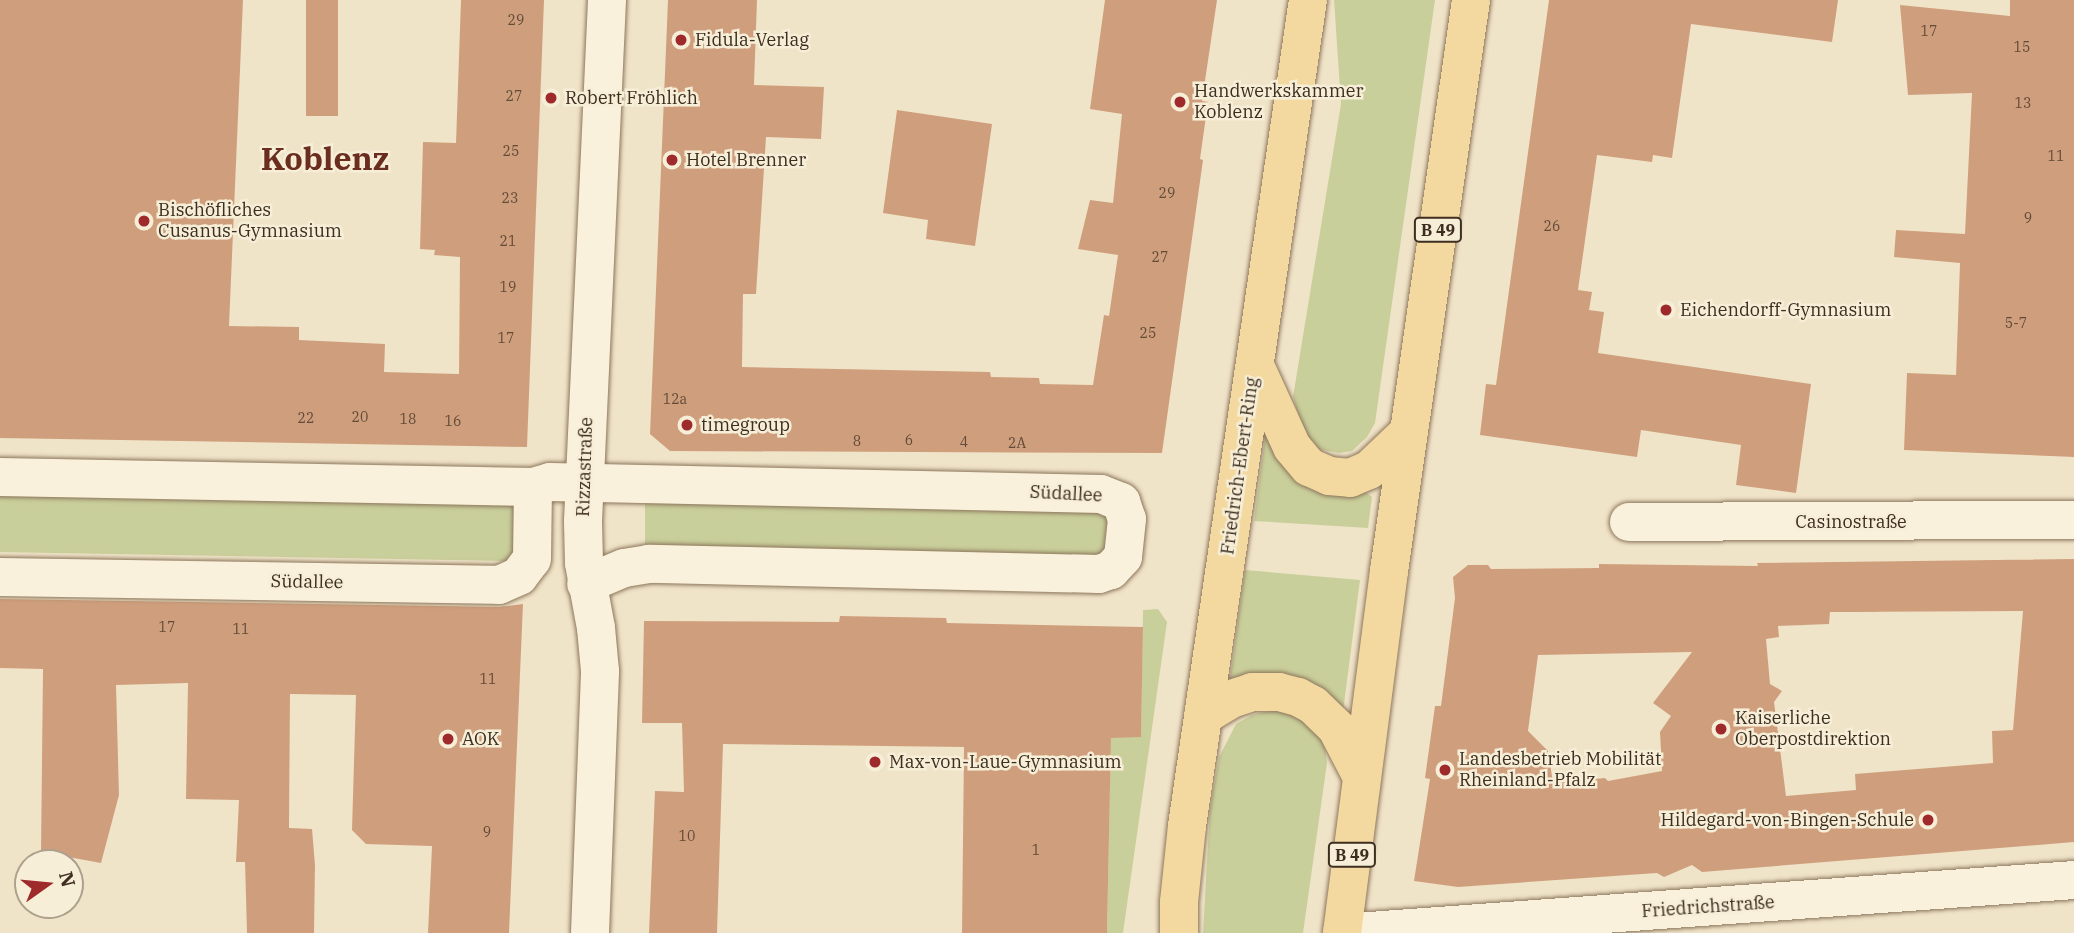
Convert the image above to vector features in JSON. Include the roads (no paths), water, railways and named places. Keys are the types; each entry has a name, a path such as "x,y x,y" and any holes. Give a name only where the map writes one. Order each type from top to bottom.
{"main road":[{"name":"Friedrich-Ebert-Ring","path":"1179,933 1181,880 1203,716 1308,0"},
{"name":"B 49","path":"1342,933 1409,432 1471,0"},
{"path":"1255,366 1292,447 1309,467 1329,476 1359,476 1386,456 1409,432"},
{"path":"1203,716 1231,699 1252,692 1279,692 1298,697 1319,710 1336,727 1362,777"}],"street":[{"name":"Rizzastraße","path":"590,933 599,654 582,548 607,0"},
{"name":"Südallee","path":"0,477 533,486 550,482 1101,494 1121,502 1127,519 1122,557 1111,570 1099,574 649,564 624,568 586,584"},
{"name":"Südallee","path":"0,577 499,585 519,576 531,559 533,486"},
{"name":"Casinostraße","path":"1629,522 2074,520"},
{"name":"Friedrichstraße","path":"1342,933 2074,880"}],"place":[{"name":"Fidula-Verlag","path":"681,40"},
{"name":"Robert Fröhlich","path":"551,98"},
{"name":"Handwerkskammer Koblenz","path":"1180,102"},
{"name":"Hotel Brenner","path":"672,160"},
{"name":"Bischöfliches Cusanus-Gymnasium","path":"144,221"},
{"name":"Eichendorff-Gymnasium","path":"1666,310"},
{"name":"timegroup","path":"687,425"},
{"name":"Kaiserliche Oberpostdirektion","path":"1721,729"},
{"name":"AOK","path":"448,739"},
{"name":"Max-von-Laue-Gymnasium","path":"875,762"},
{"name":"Landesbetrieb Mobilität Rheinland-Pfalz","path":"1445,770"},
{"name":"Hildegard-von-Bingen-Schule","path":"1928,820"}],"district":[{"name":"Koblenz","path":"325,158"}]}
